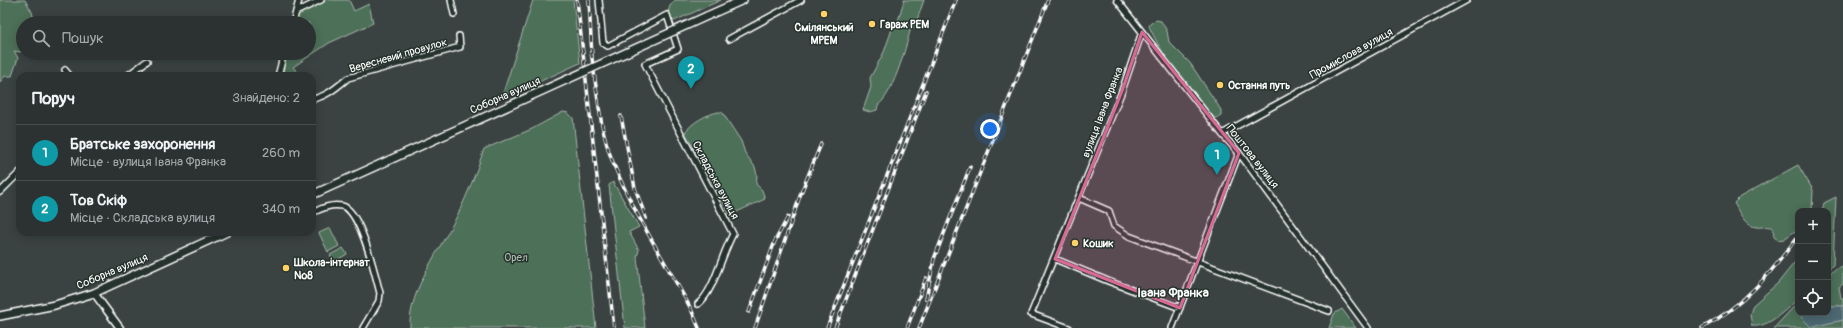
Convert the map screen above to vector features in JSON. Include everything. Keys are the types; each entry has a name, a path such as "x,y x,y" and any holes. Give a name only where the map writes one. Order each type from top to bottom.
{"main road":[{"name":"Соборна вулиця","path":"316,194 381,163 743,0"},
{"name":"Соборна вулиця","path":"0,316 55,305 94,293 210,236"}],"street":[{"path":"295,16 299,0"},
{"path":"296,12 321,0"},
{"path":"450,0 454,14"},
{"name":"Складська вулиця","path":"599,0 603,43 608,46 666,15 678,49 645,64 734,234 727,244 706,295 698,304"},
{"path":"729,39 800,0"},
{"name":"Поштова вулиця","path":"1118,0 1222,134 1239,153 1368,328"},
{"name":"Промислова вулиця","path":"1222,134 1467,0"},
{"name":"вулиця Івана Франка","path":"1069,328 1031,314 1122,91 1142,32"},
{"name":"Вересневий провулок","path":"316,98 334,90 348,78 460,47 459,36"},
{"path":"279,72 282,60"},
{"path":"133,72 147,61"},
{"path":"1172,328 1239,153"},
{"path":"0,192 16,176"},
{"path":"1079,198 1109,211 1114,226 1129,236 1329,311"},
{"path":"316,211 326,206 342,206 347,208 352,212 364,238 380,293 379,302 363,328"},
{"path":"1055,258 1108,281 1180,308"},
{"path":"94,293 120,328"}],"highlighted area":[{"path":"1142,32 1239,153 1180,308 1055,259 1122,91"}],"green space":[{"path":"0,0 25,0 33,16 16,16 16,51 14,51 16,60 17,60 12,76 5,76 0,82"},
{"path":"321,0 349,0 354,11 369,4 373,23 329,43 316,52 316,16 295,16 296,12"},
{"path":"533,0 573,0 580,63 519,91 503,93"},
{"path":"675,0 721,0 674,21 667,15 670,6"},
{"path":"904,0 924,0 915,26 910,31 898,71 888,92 878,105 877,110 870,112 863,110 871,87 870,78 884,52 892,29 898,21"},
{"path":"1156,20 1161,21 1167,31 1169,42 1190,63 1221,110 1221,116 1215,119 1182,76 1174,69 1150,30 1149,26"},
{"path":"282,60 304,60 293,67 297,72 279,72"},
{"name":"Орел","path":"563,112 568,113 573,118 596,328 410,328 414,299 420,284 458,214 484,149 532,129"},
{"path":"718,112 722,112 741,141 745,153 755,167 757,175 756,184 762,190 765,199 730,215 685,132 700,119"},
{"path":"1798,165 1813,190 1812,208 1795,208 1795,231 1784,239 1778,240 1774,237 1773,228 1752,226 1743,218 1734,203 1740,197"},
{"path":"613,182 639,227 629,232 639,250 637,257 645,328 625,328 609,185"},
{"path":"1836,197 1833,265 1831,267 1831,208 1823,208 1824,203"},
{"path":"330,228 339,246 328,252 319,233"},
{"path":"343,248 347,254 334,262 330,255"},
{"path":"1795,262 1795,302 1771,321 1758,326 1752,326 1750,314 1753,305 1778,283"},
{"path":"1843,265 1843,284 1839,287 1841,298 1843,298 1843,306 1831,306 1831,272"},
{"path":"1795,305 1795,316 1802,316 1802,318 1811,327 1843,320 1843,328 1774,328"},
{"path":"1342,309 1356,328 1329,328 1334,314"}],"water":[{"path":"1831,306 1843,306 1843,320 1811,327 1802,318 1802,316 1831,316"}],"railway":[{"path":"577,0 614,328"},
{"path":"589,0 592,57"},
{"path":"827,328 956,0"},
{"path":"919,328 1048,0"},
{"path":"591,52 601,121 612,160 629,198 691,309 699,328"},
{"path":"835,328 926,91"},
{"path":"621,116 635,188 646,218"},
{"path":"755,328 801,193 821,144"},
{"path":"926,299 934,259 970,167"},
{"path":"749,312 775,241 788,217"},
{"path":"1702,328 1731,309 1755,288 1777,264 1795,240"},
{"path":"907,328 926,278"}],"place":[{"name":"Смілянський МРЕМ","path":"824,14"},
{"name":"Гараж РЕМ","path":"872,24"},
{"name":"Остання путь","path":"1220,85"},
{"name":"Тов Скіф","path":"691,89"},
{"name":"Братське захоронення","path":"1217,175"},
{"name":"Кошик","path":"1075,243"},
{"name":"Школа-інтернат №8","path":"286,268"}],"district":[{"name":"Івана Франка","path":"1173,292"}]}
